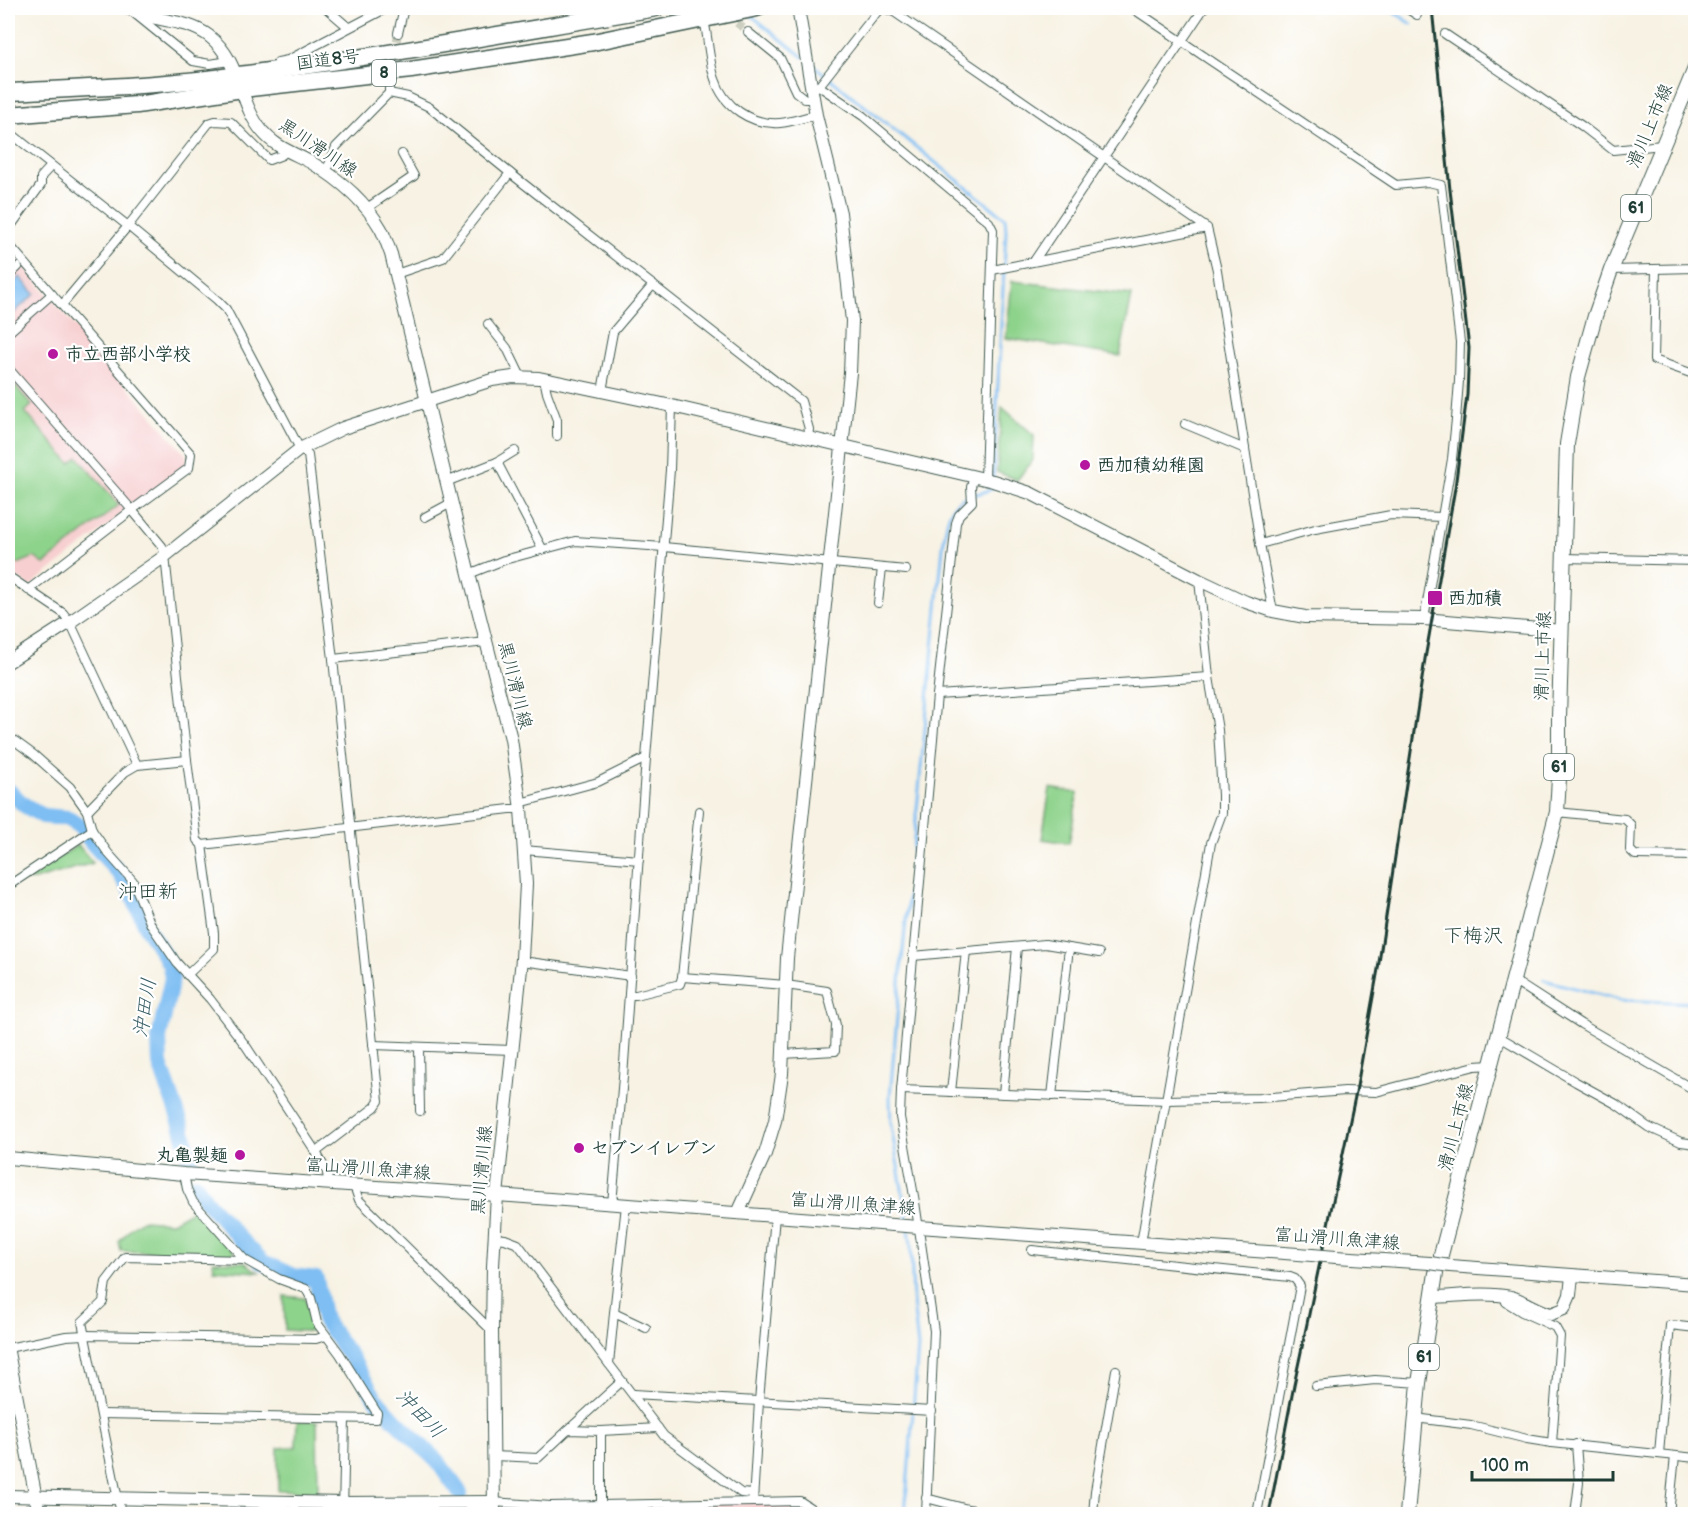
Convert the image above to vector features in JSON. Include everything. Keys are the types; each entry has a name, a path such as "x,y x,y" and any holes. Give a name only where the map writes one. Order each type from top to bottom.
{"highway":[{"name":"国道8号","path":"8,92 136,85 236,74 436,45 656,8"},
{"name":"国道8号","path":"8,115 137,105 236,74 411,70 582,44 757,8"}],"main road":[{"name":"滑川上市線","path":"1441,1255 1557,812 1560,778 1559,718 1567,444 1578,377 1611,270 1695,66"},
{"name":"61","path":"1407,1515 1419,1383 1436,1273"}],"street":[{"path":"128,8 189,59 236,74 288,60 387,8"},
{"name":"黒川滑川線","path":"128,8 145,15 188,24 209,36 223,51 236,74 249,108 261,130 274,144 326,172 347,188 367,208 381,230 396,274 511,740 521,806 526,884 522,961 497,1195 492,1331 493,1508"},
{"path":"326,8 348,27"},
{"path":"398,33 404,8"},
{"path":"738,1213 765,1154 775,1122 782,1074 791,923 850,373 852,321 840,213 816,114 815,91 798,8"},
{"path":"748,32 780,58 796,92 805,99 815,91 877,12 884,8 894,12 1207,228 1273,611"},
{"path":"1132,8 1396,185 1428,182 1441,185 1460,342 1460,381 1454,439 1425,619"},
{"path":"1034,261 1204,8"},
{"path":"1406,8 1417,15"},
{"path":"1691,8 1695,10"},
{"path":"705,19 715,79 725,99 742,114 760,122 781,123 816,114"},
{"path":"1445,34 1582,126 1613,150 1662,146"},
{"path":"326,172 336,147 389,90 429,107 801,401 808,429 808,439"},
{"path":"815,91 863,116 989,222 993,230 979,477 971,487 972,502 959,515 956,523 937,694 901,1090 900,1117 934,1331 926,1515"},
{"path":"62,305 209,123 215,121 231,123 269,160 286,151"},
{"path":"8,131 128,226 226,309 300,448 308,455 333,659 379,1101 375,1107 316,1152"},
{"path":"367,208 414,176 402,154"},
{"path":"8,230 41,186 41,177 51,166"},
{"path":"396,274 443,258 510,173"},
{"path":"992,270 1207,228"},
{"path":"8,247 12,248 191,454 189,468 28,590"},
{"path":"8,277 18,267"},
{"path":"1656,268 1654,360 1695,375"},
{"path":"1611,270 1695,268"},
{"path":"602,391 613,332 653,285"},
{"path":"8,333 52,294"},
{"path":"488,324 507,348 521,377"},
{"path":"8,368 132,510 162,546 165,556 197,840 202,845 214,933 214,949 187,975"},
{"path":"8,662 165,556 300,448 343,428 492,380 521,377 544,379 672,406 979,477 1030,493 1199,580 1246,602 1273,611 1305,617 1425,619 1562,631"},
{"path":"544,379 557,420 557,436"},
{"path":"612,1204 670,470 672,406"},
{"path":"1185,424 1245,449"},
{"path":"446,482 496,462 516,451"},
{"path":"496,462 542,548"},
{"path":"425,517 451,503"},
{"path":"1260,544 1316,529 1391,515 1442,517"},
{"path":"469,574 542,548 574,541 664,547 906,570"},
{"path":"1564,558 1695,561"},
{"path":"878,603 882,568"},
{"path":"8,576 63,613 70,622 137,765"},
{"path":"1141,1243 1211,843 1222,813 1218,730 1209,677 1199,580"},
{"path":"333,659 486,642"},
{"path":"937,694 1209,677"},
{"path":"8,736 34,755 70,787 87,811 92,830 108,853 133,881 151,925 177,963 210,999 246,1046 316,1152 327,1172 328,1185"},
{"path":"202,845 510,809 598,782 646,758"},
{"path":"87,811 125,772 137,765 187,760"},
{"path":"629,994 636,995 680,984 699,811"},
{"path":"1557,812 1624,819 1630,825 1630,850 1635,855 1695,856"},
{"path":"8,886 92,830"},
{"path":"524,850 639,860"},
{"path":"913,956 1045,944 1099,953"},
{"path":"1003,1094 1017,947"},
{"path":"1052,1096 1069,948"},
{"path":"951,1092 966,951"},
{"path":"522,961 631,976"},
{"path":"682,977 786,985 827,991 836,1025 835,1050 783,1054"},
{"path":"1513,980 1581,1024 1695,1091"},
{"path":"1498,1036 1616,1104 1648,1127 1681,1142 1695,1144"},
{"path":"373,1045 512,1050"},
{"path":"419,1047 420,1111"},
{"path":"901,1090 1167,1100 1259,1098 1345,1091 1376,1092 1475,1066 1491,1065"},
{"name":"富山滑川魚津線","path":"8,1158 328,1185 497,1195 1692,1284"},
{"path":"101,1414 376,1419 377,1413 340,1354 316,1323 311,1298 306,1289 279,1279 246,1260 193,1202 184,1174"},
{"path":"354,1186 359,1200 492,1331"},
{"path":"609,1364 626,1205"},
{"path":"753,1498 775,1216"},
{"path":"495,1238 518,1244 664,1436 741,1493 753,1498"},
{"path":"1032,1250 1295,1279 1300,1286 1257,1515"},
{"path":"121,1515 82,1323 103,1302 106,1282 125,1257 246,1260"},
{"path":"1434,1297 1488,1294 1514,1298 1551,1314 1564,1309 1570,1295 1572,1276"},
{"path":"1505,1297 1506,1302 1515,1308 1556,1326 1560,1336 1552,1443"},
{"path":"614,1313 646,1328"},
{"path":"1659,1454 1670,1325 1695,1328"},
{"path":"39,1515 8,1350 66,1336 85,1335 316,1339 326,1336"},
{"path":"1094,1515 1095,1491 1116,1370"},
{"path":"1316,1386 1375,1380 1419,1383"},
{"path":"493,1456 538,1458 622,1381"},
{"path":"633,1394 932,1411"},
{"path":"1415,1418 1471,1425 1552,1443 1695,1458"},
{"path":"343,1509 345,1419"},
{"path":"568,1430 658,1428"},
{"path":"601,1431 601,1505"},
{"path":"1575,1515 1578,1483 1576,1444"},
{"path":"1669,1515 1675,1456"},
{"path":"8,1496 118,1498 343,1509 493,1508 753,1498 800,1501 812,1509 812,1515"},
{"path":"926,1498 967,1512 999,1515"}],"shaded area":[{"name":"市立西部小学校","path":"8,252 11,252 187,456 186,465 30,586 8,571"},
{"path":"800,1501 812,1514 551,1514 551,1506"}],"green space":[{"path":"1012,281 1132,295 1120,356 1006,338"},
{"path":"8,378 32,405 25,412 70,463 78,457 119,505 44,564 34,557 18,564 8,557"},
{"path":"1002,407 1034,435 1033,460 1017,480 997,472"},
{"path":"1050,788 1078,793 1069,843 1042,839"},
{"path":"78,845 93,863 34,880 24,880"},
{"path":"194,1209 234,1252 232,1256 121,1251 119,1242 131,1228 142,1220 172,1222"},
{"path":"213,1261 244,1262 259,1272 214,1269"},
{"path":"284,1296 305,1298 315,1332 285,1330"},
{"path":"297,1421 317,1421 318,1492 278,1490 278,1448 296,1447"},
{"path":"709,1508 709,1514 626,1514 626,1511"}],"water":[{"path":"20,277 35,294 8,318 8,287"}],"waterway":[{"path":"1388,8 1412,24"},
{"path":"752,16 803,57"},
{"path":"813,65 1005,218 993,478"},
{"path":"908,1223 891,1126 890,1097 943,547 946,525 954,505 966,497 990,490 993,485"},
{"name":"沖田川","path":"8,790 24,805 43,816 68,818 80,826 120,874 147,928 170,965 172,978 159,1038 160,1064 182,1127 190,1160"},
{"path":"1544,980 1620,1000 1696,1003"},
{"name":"沖田川","path":"196,1185 206,1201 263,1262 293,1276 316,1279 324,1320 352,1359 375,1398 438,1462 460,1493"},
{"path":"905,1514 918,1347 909,1230"}],"tunnel":[{"path":"718,8 748,32"},
{"path":"389,88 398,33"}],"railway":[{"path":"1269,1514 1356,1092 1378,969 1425,659 1455,488 1467,395 1469,348 1432,8"}],"place":[{"name":"市立西部小学校","path":"53,354"},
{"name":"西加積幼稚園","path":"1085,465"},
{"name":"西加積","path":"1435,598"},
{"name":"セブンイレブン","path":"579,1148"},
{"name":"丸亀製麺","path":"240,1155"}],"district":[{"name":"沖田新","path":"148,892"},
{"name":"下梅沢","path":"1473,936"}]}
